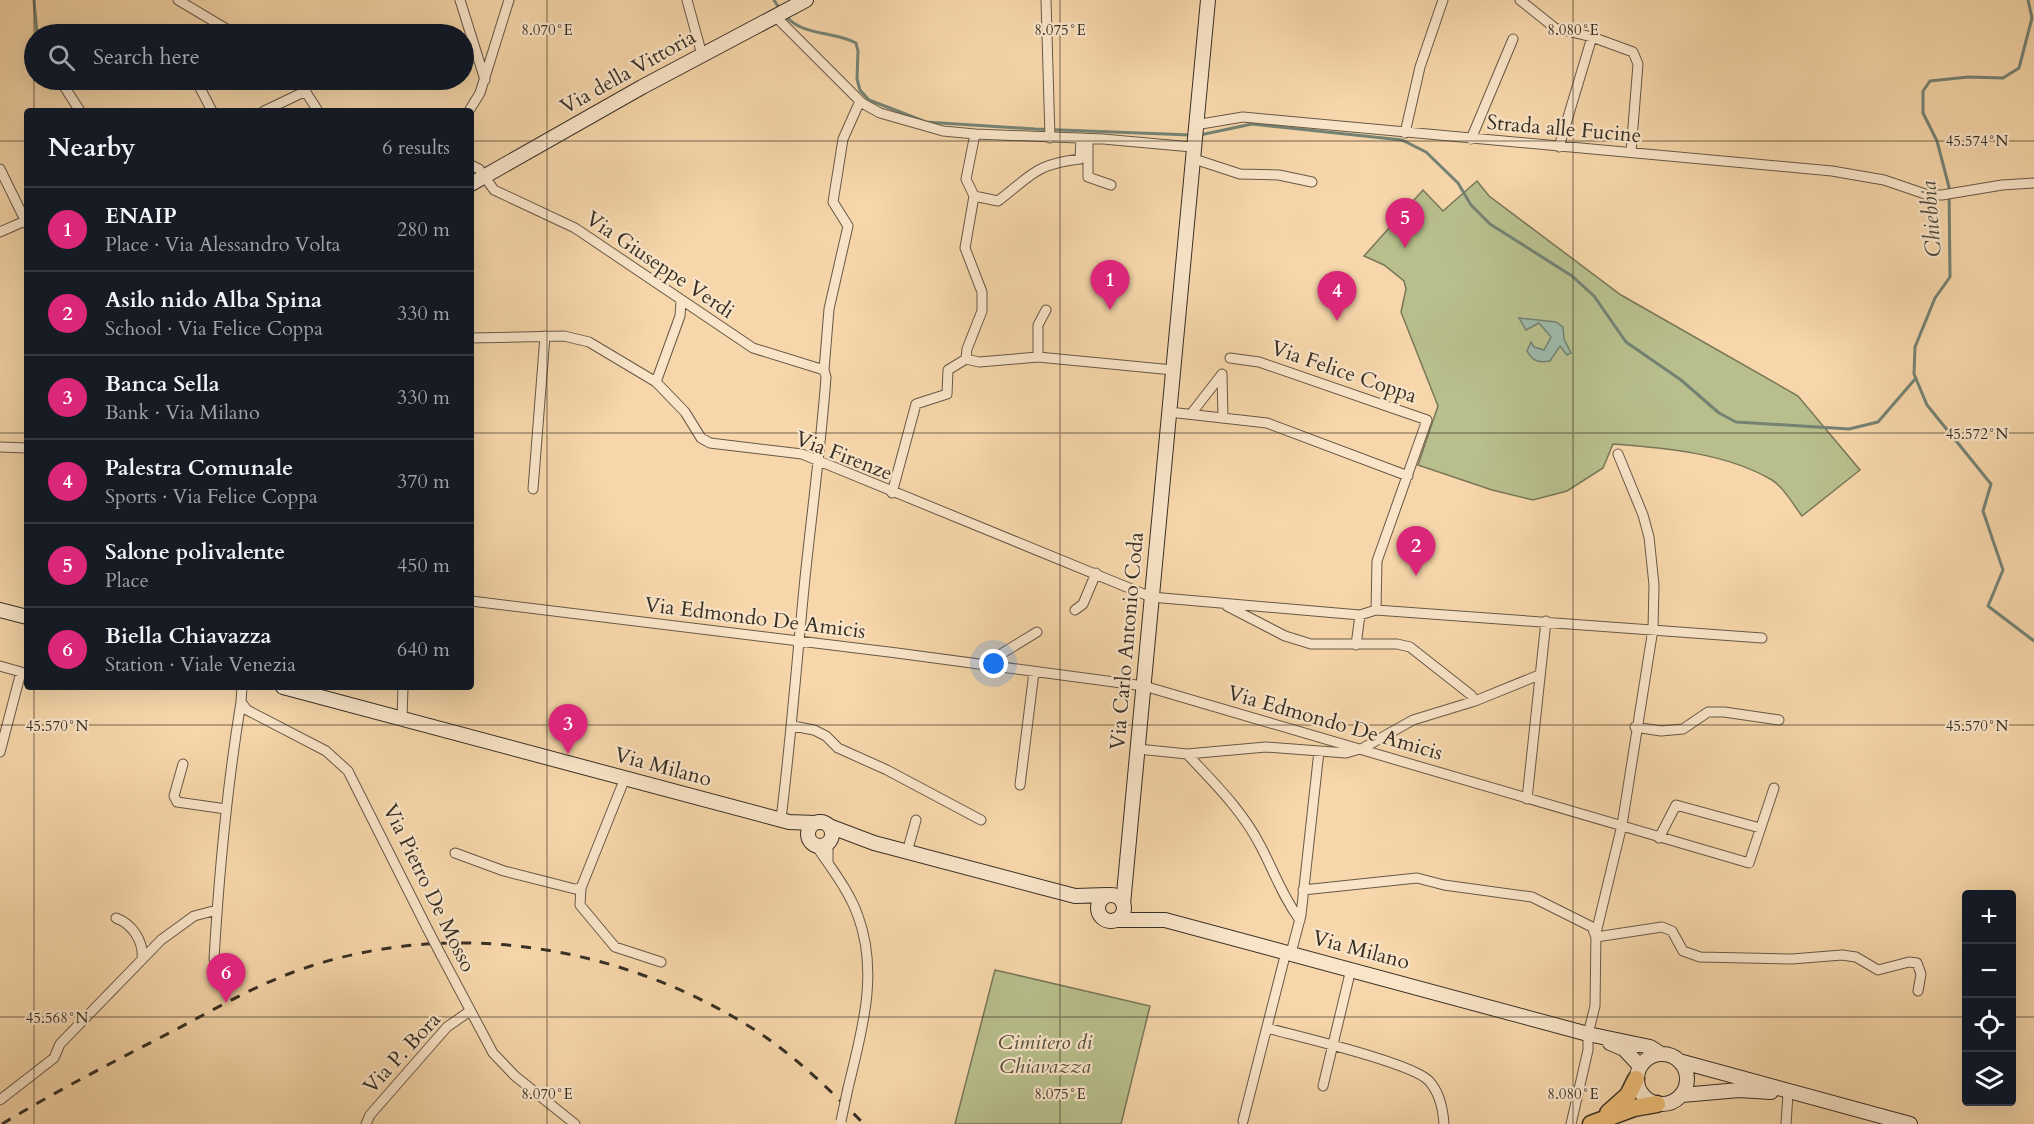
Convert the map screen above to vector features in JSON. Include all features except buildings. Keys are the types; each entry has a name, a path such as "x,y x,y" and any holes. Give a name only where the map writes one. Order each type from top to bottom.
{"highway":[{"path":"1596,1122 1628,1095 1638,1073"},
{"path":"1596,1122 1634,1107 1657,1104"}],"main road":[{"name":"Via della Vittoria","path":"474,182 702,55 806,0"},
{"name":"Via Carlo Antonio Coda","path":"1120,911 1138,749 1208,0"},
{"path":"0,610 24,616"},
{"name":"Via Milano","path":"298,690 785,820 821,835 874,843 1079,897 1109,895"},
{"name":"Via Carlo Antonio Coda","path":"1109,895 1119,888 1126,873"},
{"path":"1098,911 1100,901 1109,895 1120,899 1120,911"},
{"name":"Via Milano","path":"1079,897 1098,911 1103,918 1120,911 1165,920 1591,1035 1650,1047 1661,1054"},
{"name":"Via Milano","path":"1591,1035 1624,1049 1638,1073"},
{"path":"1806,1096 1739,1090 1682,1095 1671,1103 1657,1104 1642,1096 1638,1073 1649,1057 1661,1054 1679,1061 1910,1124"},
{"path":"1679,1061 1687,1074 1682,1095"}],"street":[{"path":"178,0 218,24"},
{"path":"460,0 468,24"},
{"path":"471,108 485,80 509,0"},
{"path":"687,0 702,55"},
{"path":"1046,0 1050,138"},
{"path":"1406,133 1420,67 1443,0"},
{"path":"1520,0 1555,28 1592,37 1633,52 1638,64 1630,152"},
{"path":"782,13 860,101 890,116 943,131 975,135 1085,139 1192,153 1240,174 1279,175 1312,182"},
{"path":"1559,147 1592,37"},
{"path":"1471,139 1513,39"},
{"path":"474,45 485,80"},
{"path":"66,90 78,108"},
{"path":"201,90 210,108"},
{"path":"270,108 306,91 316,108"},
{"path":"785,820 800,642 820,462 829,309 848,226 833,201 843,140 860,101"},
{"name":"Strada alle Fucine","path":"1195,125 1243,117 1832,171 1884,180 1928,195 2034,183"},
{"path":"966,359 967,349 982,311 982,292 965,248 974,196 966,179 975,135"},
{"path":"974,196 998,201 1036,169 1054,162 1080,159 1085,139"},
{"path":"1085,139 1088,177 1112,185"},
{"name":"Via Giuseppe Verdi","path":"474,168 484,176 494,190 575,228 753,348 824,370"},
{"path":"0,170 24,219"},
{"path":"0,232 24,224"},
{"path":"656,382 680,316 681,300"},
{"path":"1038,357 1038,325 1046,310"},
{"path":"533,489 545,336"},
{"name":"Via Firenze","path":"474,338 564,336 588,342 656,382 685,412 700,438 710,443 792,452 1152,597"},
{"path":"892,493 916,405 947,394 948,370 966,359 979,362 1038,357 1173,370"},
{"name":"Via Felice Coppa","path":"1230,358 1259,362 1427,420 1377,561 1376,610"},
{"path":"1191,414 1222,374 1223,418"},
{"path":"1169,412 1267,423 1408,476"},
{"path":"0,447 24,448"},
{"path":"1571,1124 1588,1050 1595,1006 1596,937 1622,825 1635,727 1653,629 1654,585 1649,537 1643,515 1618,454"},
{"path":"1075,610 1083,604 1096,573"},
{"path":"1152,597 1360,615 1376,610 1762,638"},
{"name":"Via Edmondo De Amicis","path":"474,601 1144,686 1363,748 1527,799 1749,863 1760,828"},
{"path":"1222,603 1285,636 1311,644 1397,644 1410,647 1471,694 1475,701"},
{"path":"1356,645 1360,615"},
{"path":"1527,799 1546,621"},
{"path":"983,665 1037,632"},
{"path":"0,666 21,672 0,752"},
{"path":"1020,785 1034,672"},
{"path":"1138,749 1186,754 1266,747 1346,753 1363,748 1413,720 1475,701 1539,675"},
{"path":"214,959 232,745 242,690"},
{"path":"402,719 403,690"},
{"name":"Via Pietro De Mosso","path":"241,702 252,713 326,751 348,771 493,1053 503,1065 575,1124"},
{"path":"0,710 10,713"},
{"path":"1635,727 1661,731 1683,729 1708,712 1779,720"},
{"path":"793,726 814,730 838,748 887,770 981,820"},
{"path":"1243,1121 1267,1028 1300,920 1319,751"},
{"path":"1186,754 1241,816 1260,845 1288,904 1300,920"},
{"path":"183,764 174,796 177,802 226,809"},
{"path":"624,778 580,888 580,905 615,947 661,962"},
{"path":"1659,838 1676,805 1760,828 1774,788"},
{"path":"907,852 916,820"},
{"path":"821,835 828,864 858,916 868,976 866,1008 840,1122"},
{"path":"454,853 504,871 575,889 580,888"},
{"path":"1304,890 1405,877 1444,885 1532,897 1543,900 1592,927 1596,937"},
{"path":"0,1100 54,1058 60,1044 161,940 194,916 217,910"},
{"path":"116,918 133,928 143,950 142,959"},
{"path":"1596,937 1662,927 1672,931 1683,951 1700,957 1792,959 1842,955 1856,957 1878,970 1909,962 1917,963 1921,968 1918,991"},
{"path":"1323,1086 1351,969"},
{"name":"Via P. Bora","path":"366,1124 370,1115 447,1027 470,1011"},
{"path":"1267,1028 1403,1066 1428,1080 1442,1105 1444,1124"},
{"path":"1786,1124 1788,1094"}],"green space":[{"path":"1477,181 1489,196 1621,295 1798,396 1860,470 1802,516 1785,492 1772,480 1735,464 1674,450 1613,444 1603,468 1567,491 1533,500 1492,490 1418,465 1438,406 1401,312 1406,289 1404,281 1384,265 1364,256 1423,190 1443,211"},
{"name":"Cimitero di Chiavazza","path":"995,970 1150,1006 1121,1124 955,1124"}],"shaded area":[{"path":"1519,318 1556,322 1563,327 1564,339 1571,353 1567,355 1560,346 1550,361 1534,359 1527,351 1531,342 1534,347 1544,350 1551,337 1539,323 1526,330"}],"waterway":[{"path":"34,0 36,24"},
{"path":"774,0 779,8"},
{"name":"Chiebbia","path":"2028,0 2032,18 2019,68 2003,78 1968,77 1930,81 1923,91 1923,113 1937,141 1949,187 1950,277 1935,298 1915,347 1914,374 1927,405 1991,484 1983,511 2003,570 1988,606 2034,641"},
{"path":"786,16 800,27 856,43 857,79 860,90 869,100 926,122 1191,135"},
{"path":"1200,135 1252,124 1402,140 1426,152 1458,183 1471,205 1490,224 1572,276 1594,296 1626,342 1681,380 1719,413 1736,422 1849,429 1878,422 1916,378"}],"railway":[{"path":"2,1124 66,1087 218,1007 291,973 348,956 407,946 466,943 525,947 583,957 640,974 695,997 747,1025 779,1047 823,1084 864,1124"}],"place":[{"name":"Salone polivalente","path":"1405,248"},
{"name":"ENAIP","path":"1110,310"},
{"name":"Palestra Comunale","path":"1337,321"},
{"name":"Asilo nido Alba Spina","path":"1416,576"},
{"name":"Banca Sella","path":"568,754"},
{"name":"Biella Chiavazza","path":"226,1003"}]}
